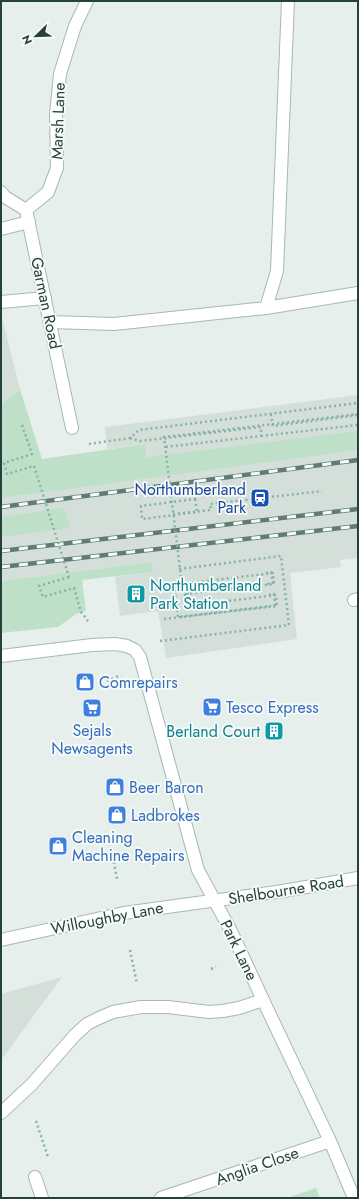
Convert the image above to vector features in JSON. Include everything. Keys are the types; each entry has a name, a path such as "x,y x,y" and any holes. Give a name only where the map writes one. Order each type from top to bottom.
{"street":[{"name":"Marsh Lane","path":"26,210 48,192 57,168 56,114 60,74 75,26 87,1"},
{"path":"266,308 276,271 288,1"},
{"path":"1,192 5,198 26,210"},
{"name":"Garman Road","path":"26,210 72,428"},
{"path":"1,229 29,222"},
{"path":"50,322 114,324 266,308 358,293"},
{"path":"1,302 45,298"},
{"name":"Park Lane","path":"1,656 92,645 115,644 127,646 135,650 140,657 198,870 231,931 330,1141 354,1198"},
{"name":"Shelbourne Road","path":"214,900 283,891 358,878"},
{"name":"Willoughby Lane","path":"1,940 112,915 214,900"},
{"path":"1,1113 32,1084 75,1035 87,1024 113,1012 141,1007 168,1007 209,1012 223,1011 239,1008 263,1000"},
{"name":"Anglia Close","path":"161,1198 330,1141"},
{"path":"35,1178 42,1198"}],"path":[{"path":"130,438 139,430 358,404"},
{"path":"358,404 271,415 273,426 358,415"},
{"path":"164,619 277,606 276,595 270,596 214,603 190,605 188,606 187,600 186,594 274,584 273,573 266,574 174,585 178,617 275,605 275,600 274,594 190,604 186,604 185,593 273,583 272,578 271,572 182,582 179,569 175,515 164,437 358,415"},
{"path":"165,447 358,424"},
{"path":"22,425 32,454 4,463 7,474 34,466 69,577 40,586 43,597 74,588 81,612 87,619 88,624"},
{"path":"72,428 77,446 130,438 140,441 261,427 262,436"},
{"path":"175,515 211,510 210,504 322,491"},
{"path":"195,499 197,512 142,519 141,506 172,502 195,499"},
{"path":"160,641 289,625 281,556 179,569"},
{"path":"107,681 125,674"},
{"path":"113,857 117,879"},
{"path":"130,950 138,990"},
{"path":"211,969 216,967"},
{"path":"36,1121 49,1158"}],"shaded area":[{"path":"1,313 20,389 1,405"},
{"path":"358,395 358,558 340,560 341,567 290,573 297,639 166,658 158,611 120,616 115,577 152,572 151,562 1,581 1,498 150,477 146,444 107,449 105,427"},
{"path":"62,977 1,1060 1,994"}],"green space":[{"path":"20,389 42,459 146,444 147,457 358,431 358,450 1,498 1,405"},
{"path":"64,508 70,528 1,537 1,517"},
{"path":"151,562 153,572 82,580 86,611 76,614 58,627 1,633 1,581"},
{"path":"316,1188 320,1198 287,1198"}],"railway":[{"path":"1,507 358,460"},
{"path":"1,551 358,509"},
{"path":"1,567 358,526"}],"place":[{"name":"Northumberland Park","path":"260,498"},
{"name":"Northumberland Park Station","path":"136,594"},
{"name":"Comrepairs","path":"85,682"},
{"name":"Tesco Express","path":"212,707"},
{"name":"Sejals Newsagents","path":"92,708"},
{"name":"Berland Court","path":"274,731"},
{"name":"Beer Baron","path":"115,787"},
{"name":"Ladbrokes","path":"117,815"},
{"name":"Cleaning Machine Repairs","path":"58,846"}]}
